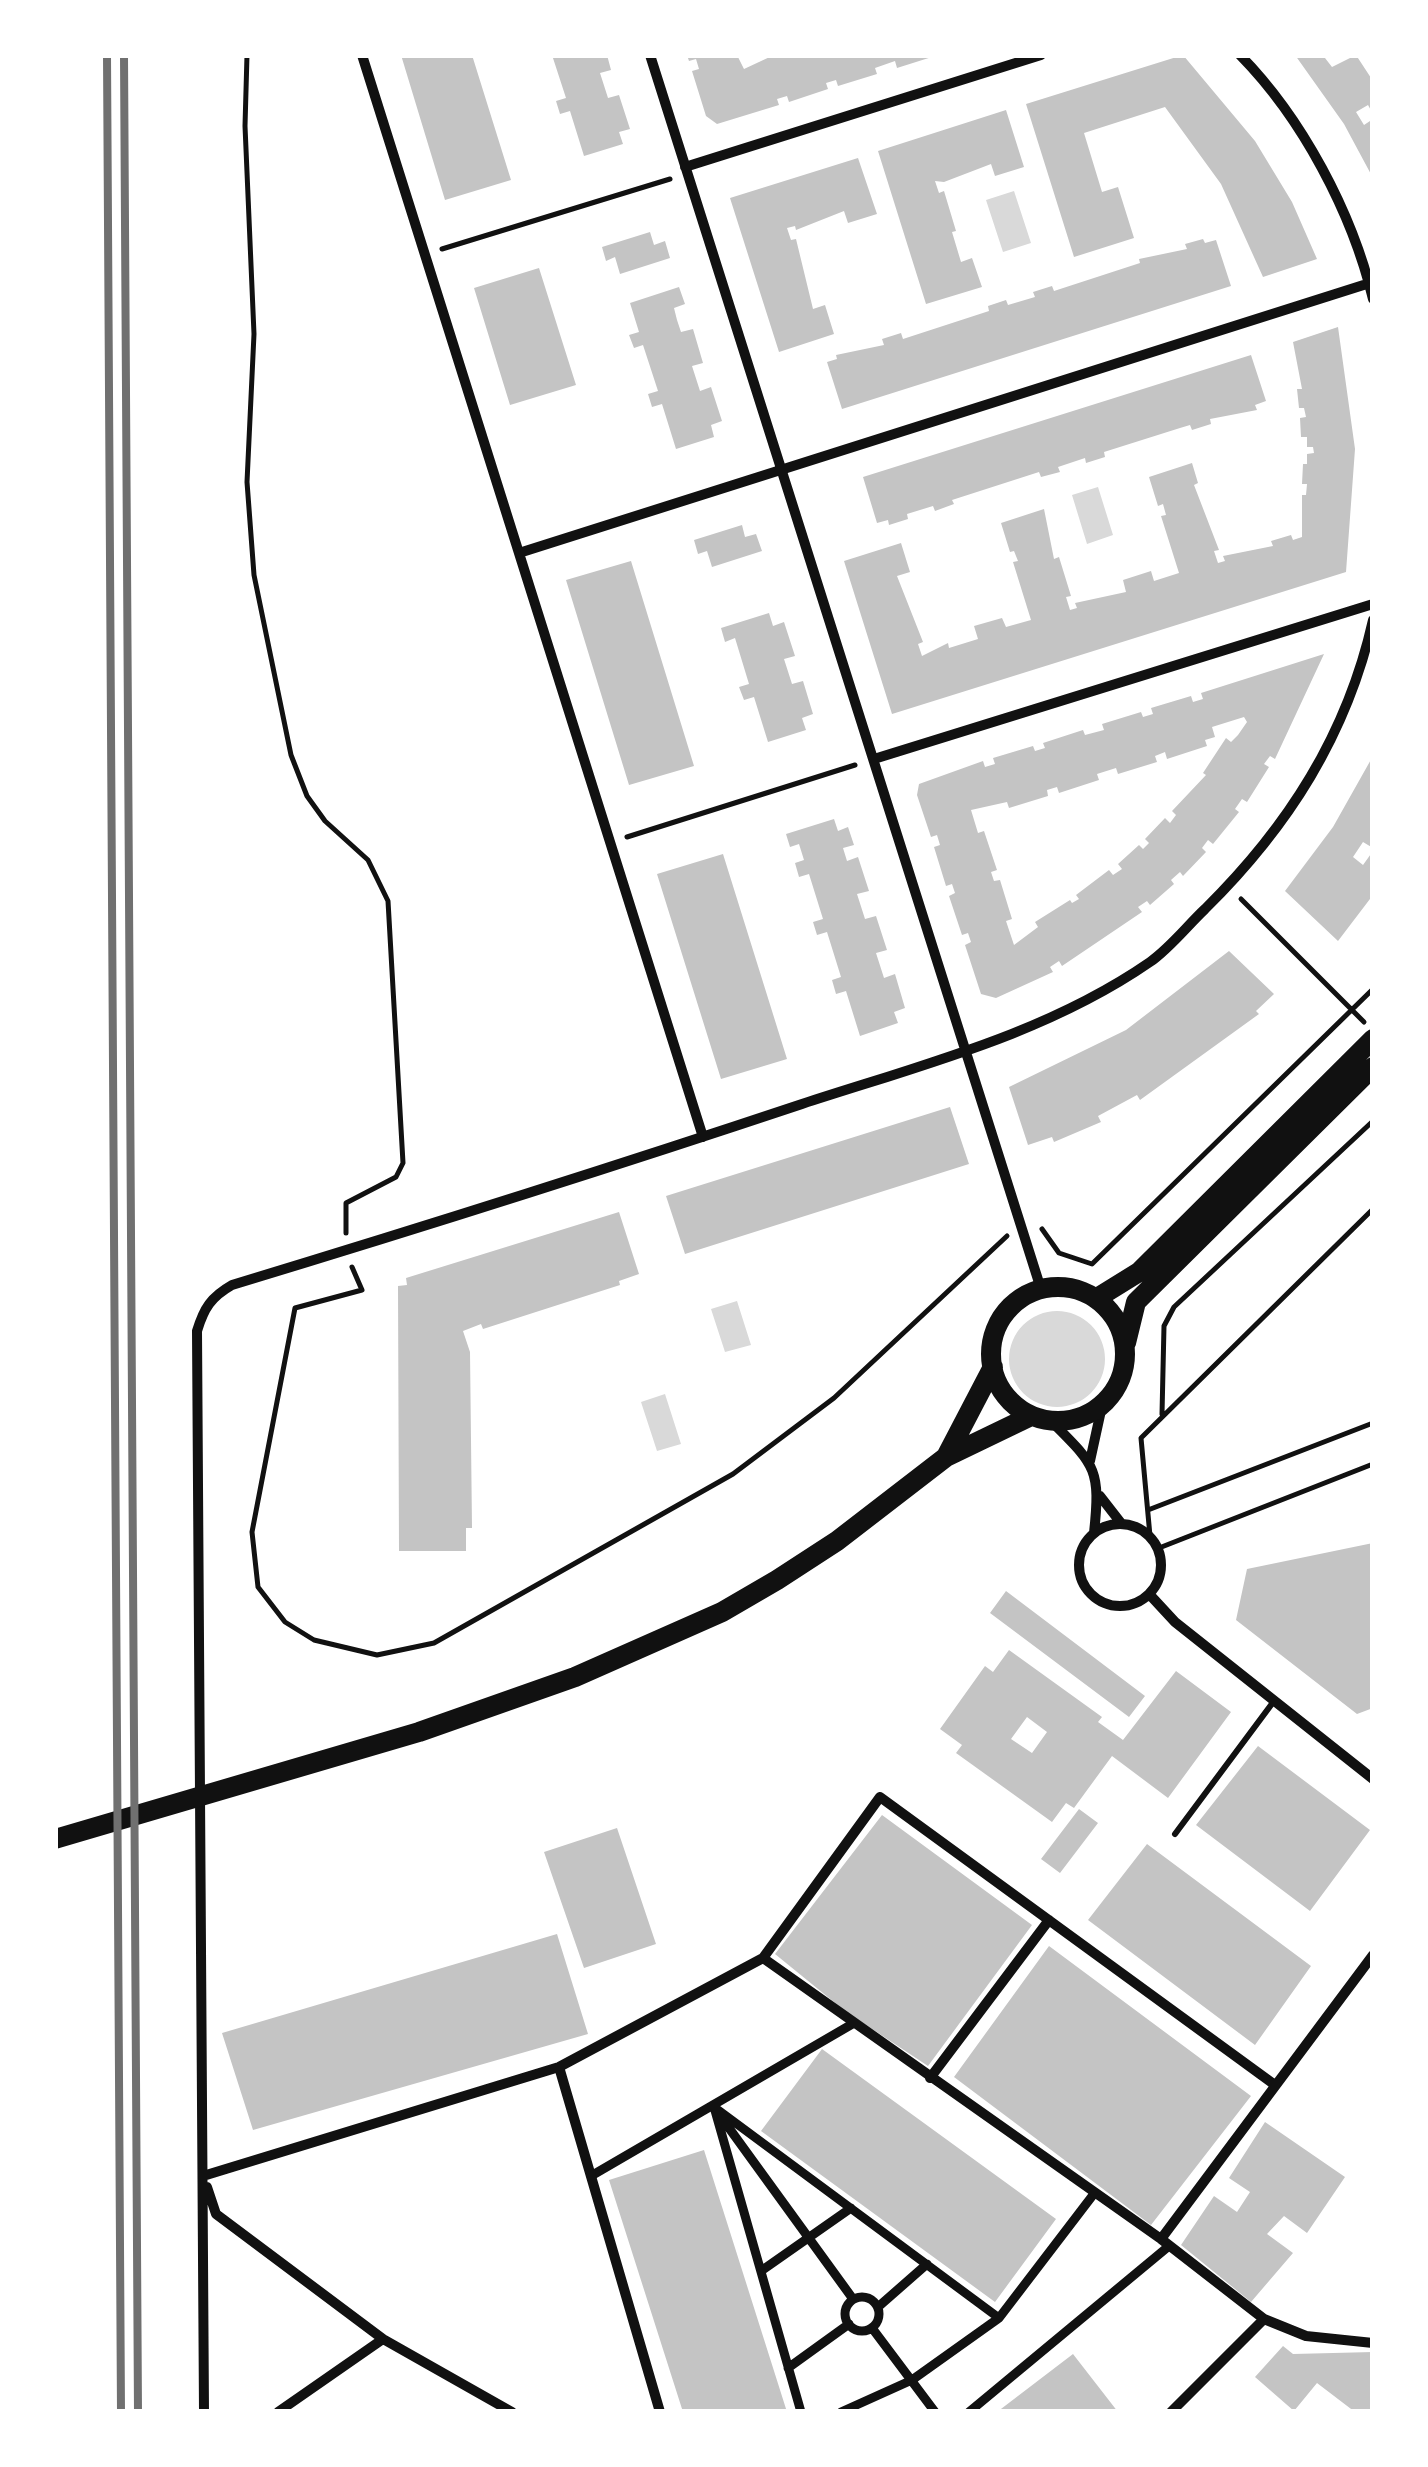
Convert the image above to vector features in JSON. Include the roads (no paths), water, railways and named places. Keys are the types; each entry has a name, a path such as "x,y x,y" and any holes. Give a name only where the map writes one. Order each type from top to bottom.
{"main road":[{"path":"1097,1298 1139,1272 1373,1038"},
{"path":"55,1839 419,1732 575,1677 722,1612 837,1542 946,1457 1040,1419 1082,1418 1102,1406 1121,1378 1136,1302 1373,1067"},
{"path":"1040,1419 1002,1394 993,1367 993,1334 1004,1314 1020,1298 1041,1289 1064,1287 1097,1298 1111,1310 1126,1344"},
{"path":"946,1457 993,1367"}],"street":[{"path":"362,55 703,1138"},
{"path":"650,55 1041,1289"},
{"path":"686,170 1041,55"},
{"path":"1240,55 1302,138 1341,208 1371,283 1373,299"},
{"path":"519,553 1371,283"},
{"path":"874,759 1373,604"},
{"path":"204,2412 197,1332 214,1295 232,1285 703,1138 1064,1015 1154,960 1228,886 1285,820 1330,750 1362,668 1373,620"},
{"path":"1100,1496 1094,1533 1082,1548 1078,1564 1090,1594 1120,1607 1150,1595 1162,1566 1159,1548 1150,1536 1121,1523 1100,1496 1090,1461 1102,1406"},
{"path":"1040,1419 1090,1461"},
{"path":"1094,1533 1121,1523"},
{"path":"1150,1595 1176,1622 1373,1779"},
{"path":"203,2176 559,2068 763,1958 880,1797 1276,2085"},
{"path":"930,2078 1049,1920"},
{"path":"969,2412 1165,2242 1373,1955"},
{"path":"763,1958 1093,2196 1165,2242 1264,2320 1306,2336 1373,2343"},
{"path":"592,2176 854,2023"},
{"path":"559,2068 660,2412"},
{"path":"714,2107 999,2318"},
{"path":"714,2107 853,2300"},
{"path":"714,2107 801,2412"},
{"path":"203,2176 216,2214 382,2338 512,2412"},
{"path":"841,2412 912,2380 999,2318 1093,2196"},
{"path":"760,2270 851,2208"},
{"path":"878,2307 927,2264"},
{"path":"867,2297 878,2307 878,2322 872,2328 856,2330 849,2324 846,2308 853,2300 867,2297"},
{"path":"1171,2412 1264,2320"},
{"path":"788,2368 849,2324"},
{"path":"872,2328 935,2412"},
{"path":"278,2412 382,2338"}],"lane":[{"path":"1174,1834 1274,1702"}],"railway":[{"path":"107,55 121,2412"},
{"path":"124,55 138,2412"}]}
